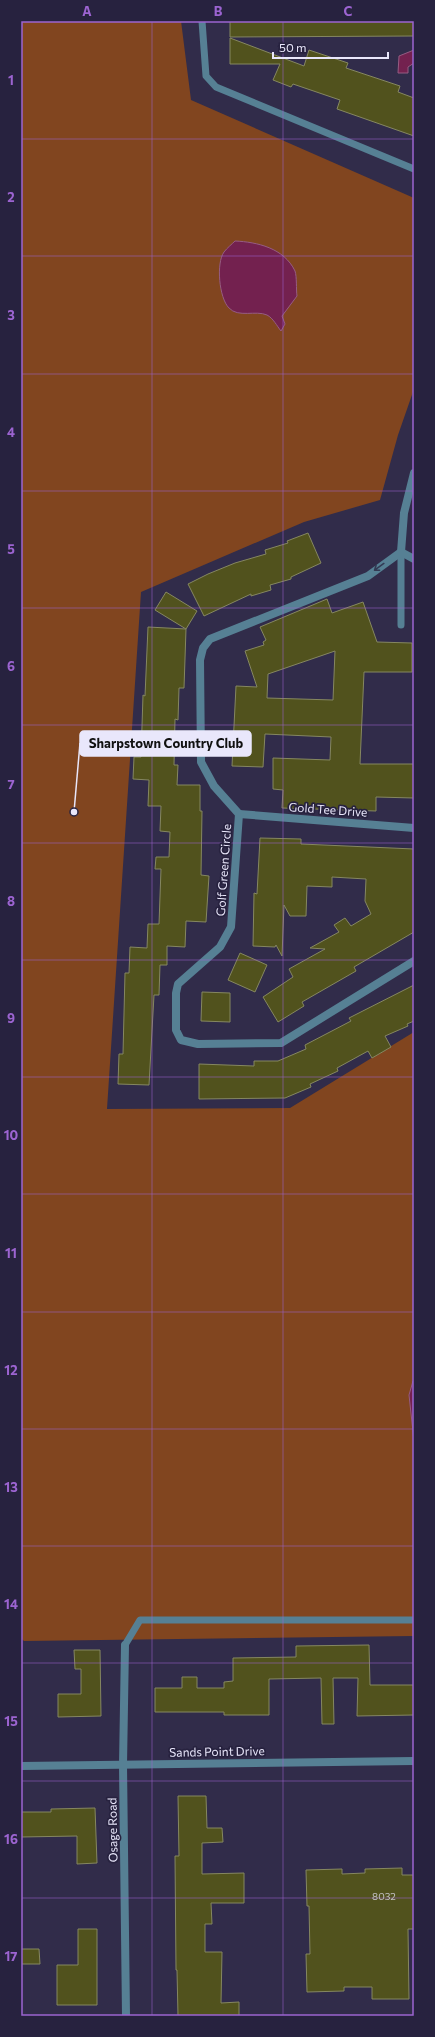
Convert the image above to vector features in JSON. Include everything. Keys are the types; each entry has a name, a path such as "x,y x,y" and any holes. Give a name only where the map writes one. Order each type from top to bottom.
{"street":[{"path":"414,472 404,513 401,552 414,559"},
{"name":"Golf Green Circle","path":"401,552 368,576 210,639 203,648 200,660 201,762 214,786 239,814 231,927 220,947 178,984 176,993 176,1030 181,1040 198,1044 281,1043 414,960"},
{"name":"Gold Tee Drive","path":"239,814 414,828"},
{"name":"Osage Road","path":"125,1645 124,1765 126,2016"},
{"name":"Sands Point Drive","path":"21,1766 414,1761"}],"lane":[{"path":"202,21 206,76 216,87 414,169"},
{"path":"401,552 401,624"},
{"path":"125,1645 140,1620 414,1620"}],"shaded area":[{"path":"21,21 181,21 191,100 414,198 414,389 398,435 380,500 304,522 141,592 107,1109 290,1108 414,1032 414,1636 24,1641 21,1638"},
{"path":"414,50 414,63 408,67 408,73 398,73 399,56"},
{"path":"235,241 261,245 277,252 290,263 295,271 297,296 282,316 285,324 281,331 269,316 258,313 237,313 229,308 226,303 221,289 219,272 220,264 224,252"},
{"path":"414,1381 414,1441 409,1395"}],"building":[{"path":"230,21 414,21 414,36 230,37"},
{"path":"230,38 304,66 309,50 348,63 346,68 400,86 398,92 414,98 414,136 337,109 340,100 293,84 291,87 273,80 280,64 230,64"},
{"path":"308,533 321,563 291,577 291,579 270,585 271,590 251,596 251,594 204,616 188,584 235,563 266,554 265,550 288,543 287,541"},
{"path":"166,592 197,611 186,629 155,610"},
{"path":"327,599 332,613 363,602 377,642 412,643 412,672 364,672 360,764 414,764 414,798 376,797 376,811 282,808 283,790 273,789 273,758 330,760 331,737 265,734 263,767 232,766 236,686 257,687 245,651 264,645 263,642 266,640 260,627","holes":["335,651 333,700 267,698 268,674"]},
{"path":"148,627 186,629 184,688 179,688 178,720 175,719 174,765 178,765 177,785 200,785 200,811 202,811 201,875 209,876 206,922 186,921 185,947 167,946 167,965 160,965 159,995 154,995 149,1085 118,1084 119,1054 123,1054 125,973 129,973 130,947 147,948 148,924 159,924 161,869 155,869 156,857 169,857 170,832 160,831 161,806 148,806 149,780 133,779 134,757 141,757 143,695 145,696"},
{"path":"260,838 301,839 301,844 414,849 414,932 354,967 356,971 302,1002 304,1006 278,1022 263,997 293,977 289,969 325,949 310,948 339,932 334,925 345,918 351,926 371,914 365,901 366,879 332,877 332,887 307,886 306,916 290,916 284,905 282,956 276,945 275,947 253,946 254,893 257,894"},
{"path":"240,953 267,965 255,992 228,980"},
{"path":"414,985 414,1021 407,1024 408,1026 385,1036 391,1047 372,1058 368,1051 337,1068 338,1071 310,1084 311,1087 285,1098 199,1099 199,1064 254,1066 254,1061 278,1061 306,1049 305,1045 351,1021 349,1018"},
{"path":"202,992 230,993 230,1022 201,1021"},
{"path":"369,1645 370,1685 414,1685 414,1715 357,1716 358,1678 333,1678 334,1724 322,1724 321,1678 269,1679 269,1715 224,1715 224,1712 155,1712 155,1688 182,1688 182,1677 197,1677 197,1688 224,1688 224,1682 233,1681 233,1658 296,1657 296,1646"},
{"path":"74,1650 100,1650 101,1716 58,1717 58,1694 81,1694 81,1669 75,1669"},
{"path":"178,1796 206,1796 207,1828 222,1828 223,1842 202,1843 202,1874 244,1873 244,1903 211,1903 212,1924 205,1924 205,1952 222,1952 221,2003 239,2002 239,2016 178,2016 175,1856 179,1856"},
{"path":"95,1808 97,1863 77,1864 77,1836 21,1837 21,1812 51,1812 51,1809"},
{"path":"402,1868 402,1875 414,1875 414,1929 408,1929 409,1999 372,1999 372,1987 344,1987 344,1991 307,1992 306,1954 310,1954 309,1906 307,1906 306,1870 342,1869 342,1874 365,1873 365,1869"},
{"path":"78,1929 97,1929 97,2005 57,2005 57,1965 78,1965"},
{"path":"21,1949 39,1949 40,1964 21,1964"}],"place":[{"name":"Sharpstown Country Club","path":"74,812"}]}
